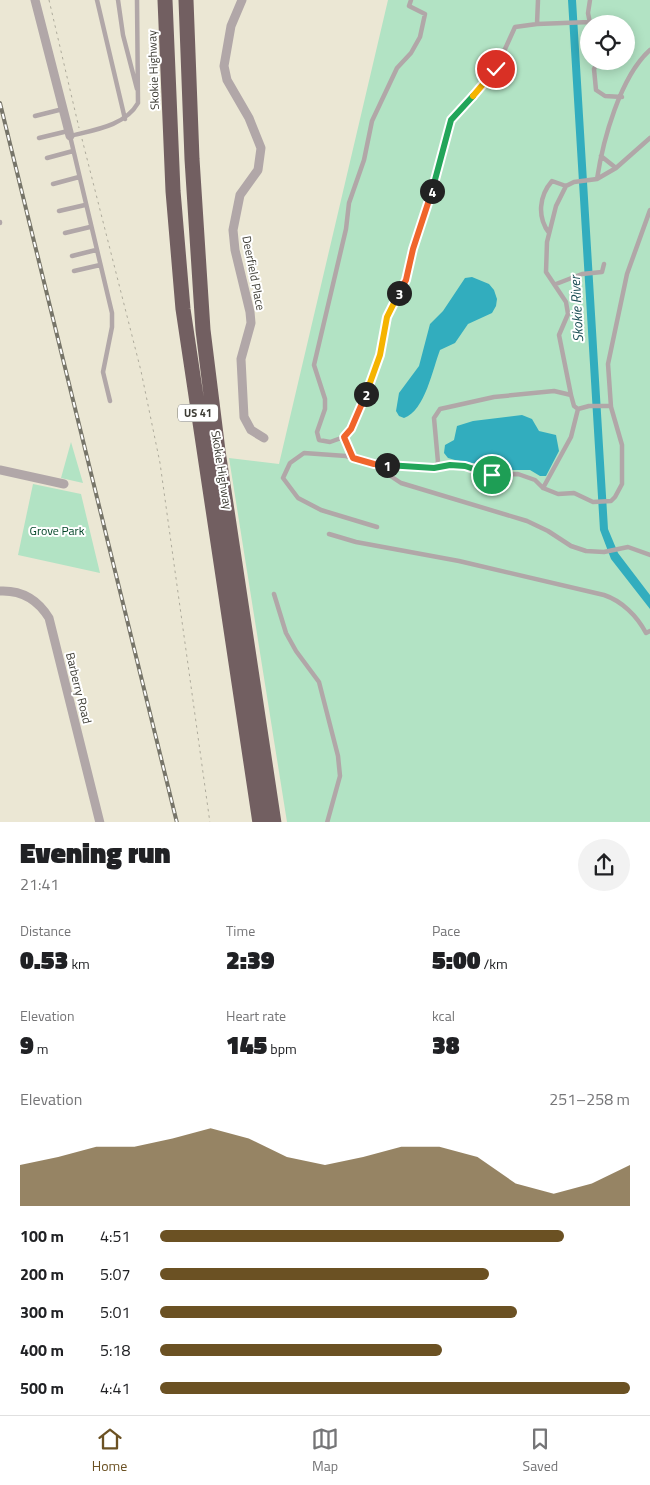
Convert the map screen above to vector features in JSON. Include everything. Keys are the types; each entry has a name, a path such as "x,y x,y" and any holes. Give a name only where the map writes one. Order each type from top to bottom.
{"highway":[{"name":"Skokie Highway","path":"165,0 173,191 183,309 260,822"},
{"name":"Skokie Highway","path":"186,0 192,169 204,340 220,470 274,822"}],"street":[{"path":"35,0 69,134"},
{"name":"Deerfield Place","path":"242,0 231,26 224,66 227,80 249,118 261,148 258,170 240,195 233,230 235,250 251,323 241,360 244,418 250,430 264,438"},
{"path":"0,470 64,484"},
{"name":"Barberry Road","path":"0,591 17,592 32,598 50,618 100,822"}],"lane":[{"path":"97,0 125,119"},
{"path":"118,0 123,35 139,94"},
{"path":"40,138 80,134 125,119 132,114 138,103 139,94 137,0"},
{"path":"411,0 409,6 426,14 425,22 411,53 398,68 372,122 364,160 349,203 346,230 314,365 325,398 325,409 317,432 319,440 330,442 344,437 351,429 358,408 370,387 380,355 387,317 406,280 451,120 496,69 515,27 537,24 580,23"},
{"path":"537,24 538,0"},
{"path":"589,15 590,0"},
{"path":"597,179 605,134 631,74 650,50"},
{"path":"594,70 596,90 605,96 622,97"},
{"path":"35,116 63,109"},
{"path":"69,134 84,205 112,313 112,327 103,372 110,401"},
{"path":"578,409 574,406 571,395 559,335 568,314 566,302 556,284 546,272 546,242 556,206 566,186 574,182 597,179 616,168 650,138"},
{"path":"47,158 73,151"},
{"path":"601,156 616,168"},
{"path":"53,184 79,177"},
{"path":"549,233 541,219 542,199 552,181 566,186"},
{"path":"59,211 84,205"},
{"path":"377,527 321,510 298,498 283,478 290,462 304,453 353,458 374,464 434,468 450,465 465,466 492,475 518,474 535,480 542,488 558,494 574,492 593,502 609,502 615,497 622,484 622,445 611,406 608,364 627,274 650,210"},
{"path":"65,233 90,227"},
{"path":"72,256 96,250"},
{"path":"556,284 582,274 602,272 604,264"},
{"path":"74,272 100,265"},
{"path":"434,468 438,462 434,418 440,409 494,397 554,391 571,395"},
{"path":"578,409 589,406 611,406"},
{"path":"542,488 571,437 578,409"},
{"path":"344,437 353,458"},
{"path":"374,464 401,483 502,512 548,531 570,546 586,551 604,552 628,547 650,556"},
{"path":"329,534 356,542 458,561 604,595 622,603 642,625 646,633 650,631"},
{"path":"274,594 289,639 319,682 338,756 340,776 327,822"}],"path":[{"path":"49,0 80,134 141,371 160,463 210,822"}],"green space":[{"path":"388,0 650,0 650,822 287,822 229,458 279,464"},
{"path":"71,442 83,483 61,478"},
{"name":"Grove Park","path":"33,484 81,494 100,573 18,555"}],"water":[{"path":"568,0 576,0 608,529 618,553 650,595 650,609 611,559 600,530"},
{"path":"472,277 489,284 494,290 497,299 496,306 492,313 468,324 455,343 440,350 427,388 418,407 404,418 399,416 396,411 399,393 419,366 430,324 443,311 465,278"},
{"path":"522,415 532,419 539,431 556,435 559,451 546,476 540,476 530,470 510,470 455,460 448,458 444,453 445,445 454,440 457,426 473,421"}],"railway":[{"path":"0,103 177,822"}],"route":[{"path":"492,475 465,466 450,465 434,468 374,464 353,458 344,437 351,429 358,408 370,387 380,355 382,335 387,317 406,280 413,249 433,190 451,120 496,69"}],"water label":[{"name":"Skokie River","path":"576,309"}]}
